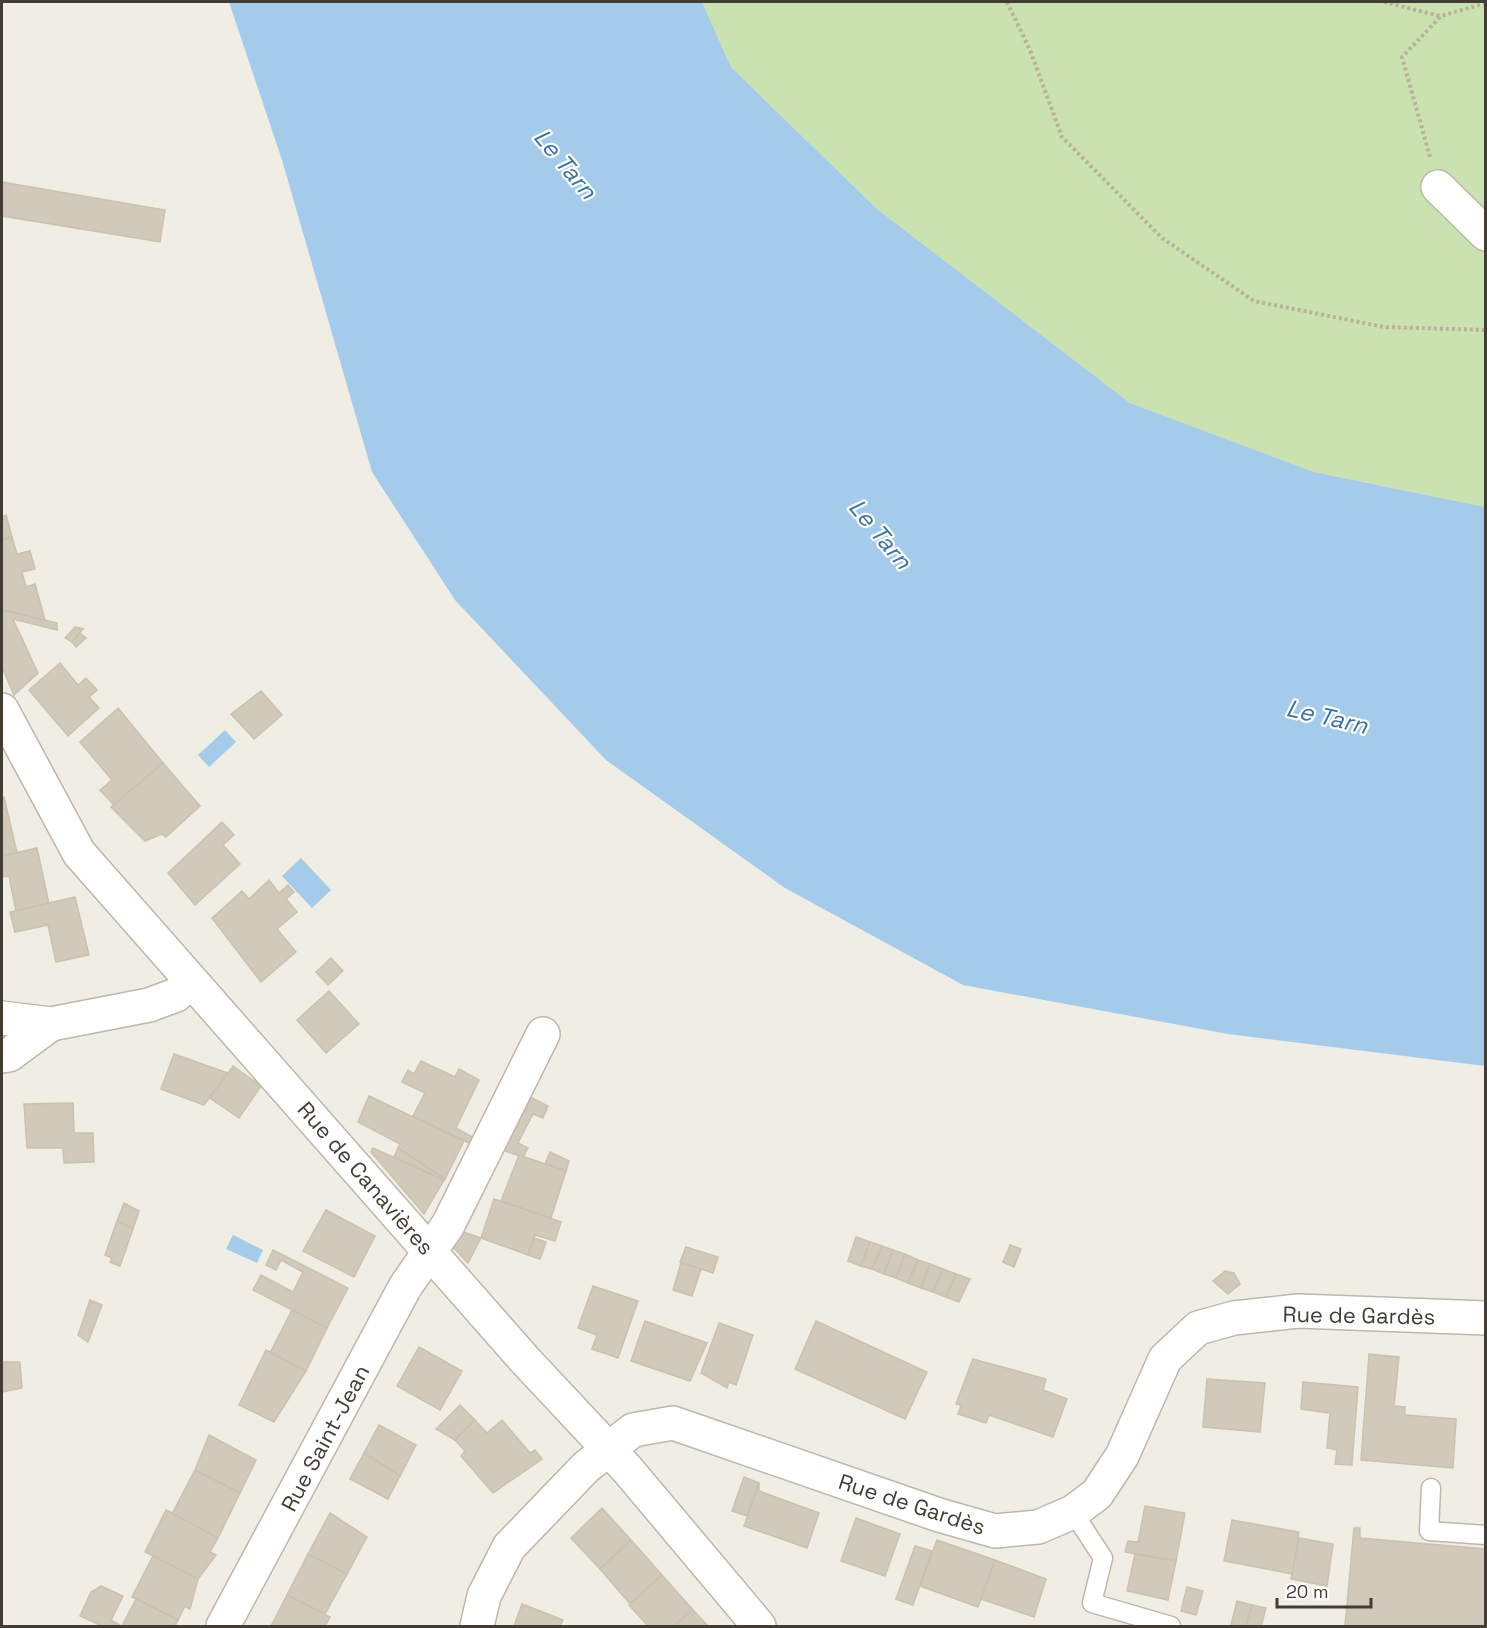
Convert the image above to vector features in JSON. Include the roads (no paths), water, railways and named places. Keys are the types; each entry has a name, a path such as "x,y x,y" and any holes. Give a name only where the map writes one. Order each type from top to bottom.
{"street":[{"path":"1438,187 1485,234"},
{"name":"Rue de Canavières","path":"2,710 80,853 430,1252 627,1469 759,1626"},
{"path":"2,1018 51,1024 149,1005 176,994 191,982"},
{"path":"2,1056 9,1055 51,1024"},
{"name":"Rue Saint-Jean","path":"223,1626 405,1287 448,1225 543,1034"},
{"name":"Rue de Gardès","path":"477,1626 484,1596 509,1547 607,1449 633,1430 674,1423 939,1515 995,1531 1038,1527 1073,1512 1097,1494 1122,1456 1166,1359 1198,1328 1234,1318 1298,1311 1485,1318"}],"lane":[{"path":"1431,1488 1429,1531 1485,1534"},
{"path":"1073,1512 1103,1558 1092,1603 1171,1626"}],"water":[{"name":"Le Tarn","path":"229,2 702,2 731,67 877,209 1130,403 1314,472 1485,507 1485,1066 1228,1034 963,985 785,888 606,760 455,600 372,472 282,160"},
{"path":"225,730 236,742 209,767 198,755"},
{"path":"301,858 331,890 312,908 282,876"},
{"path":"233,1235 263,1250 257,1263 226,1249"}]}
